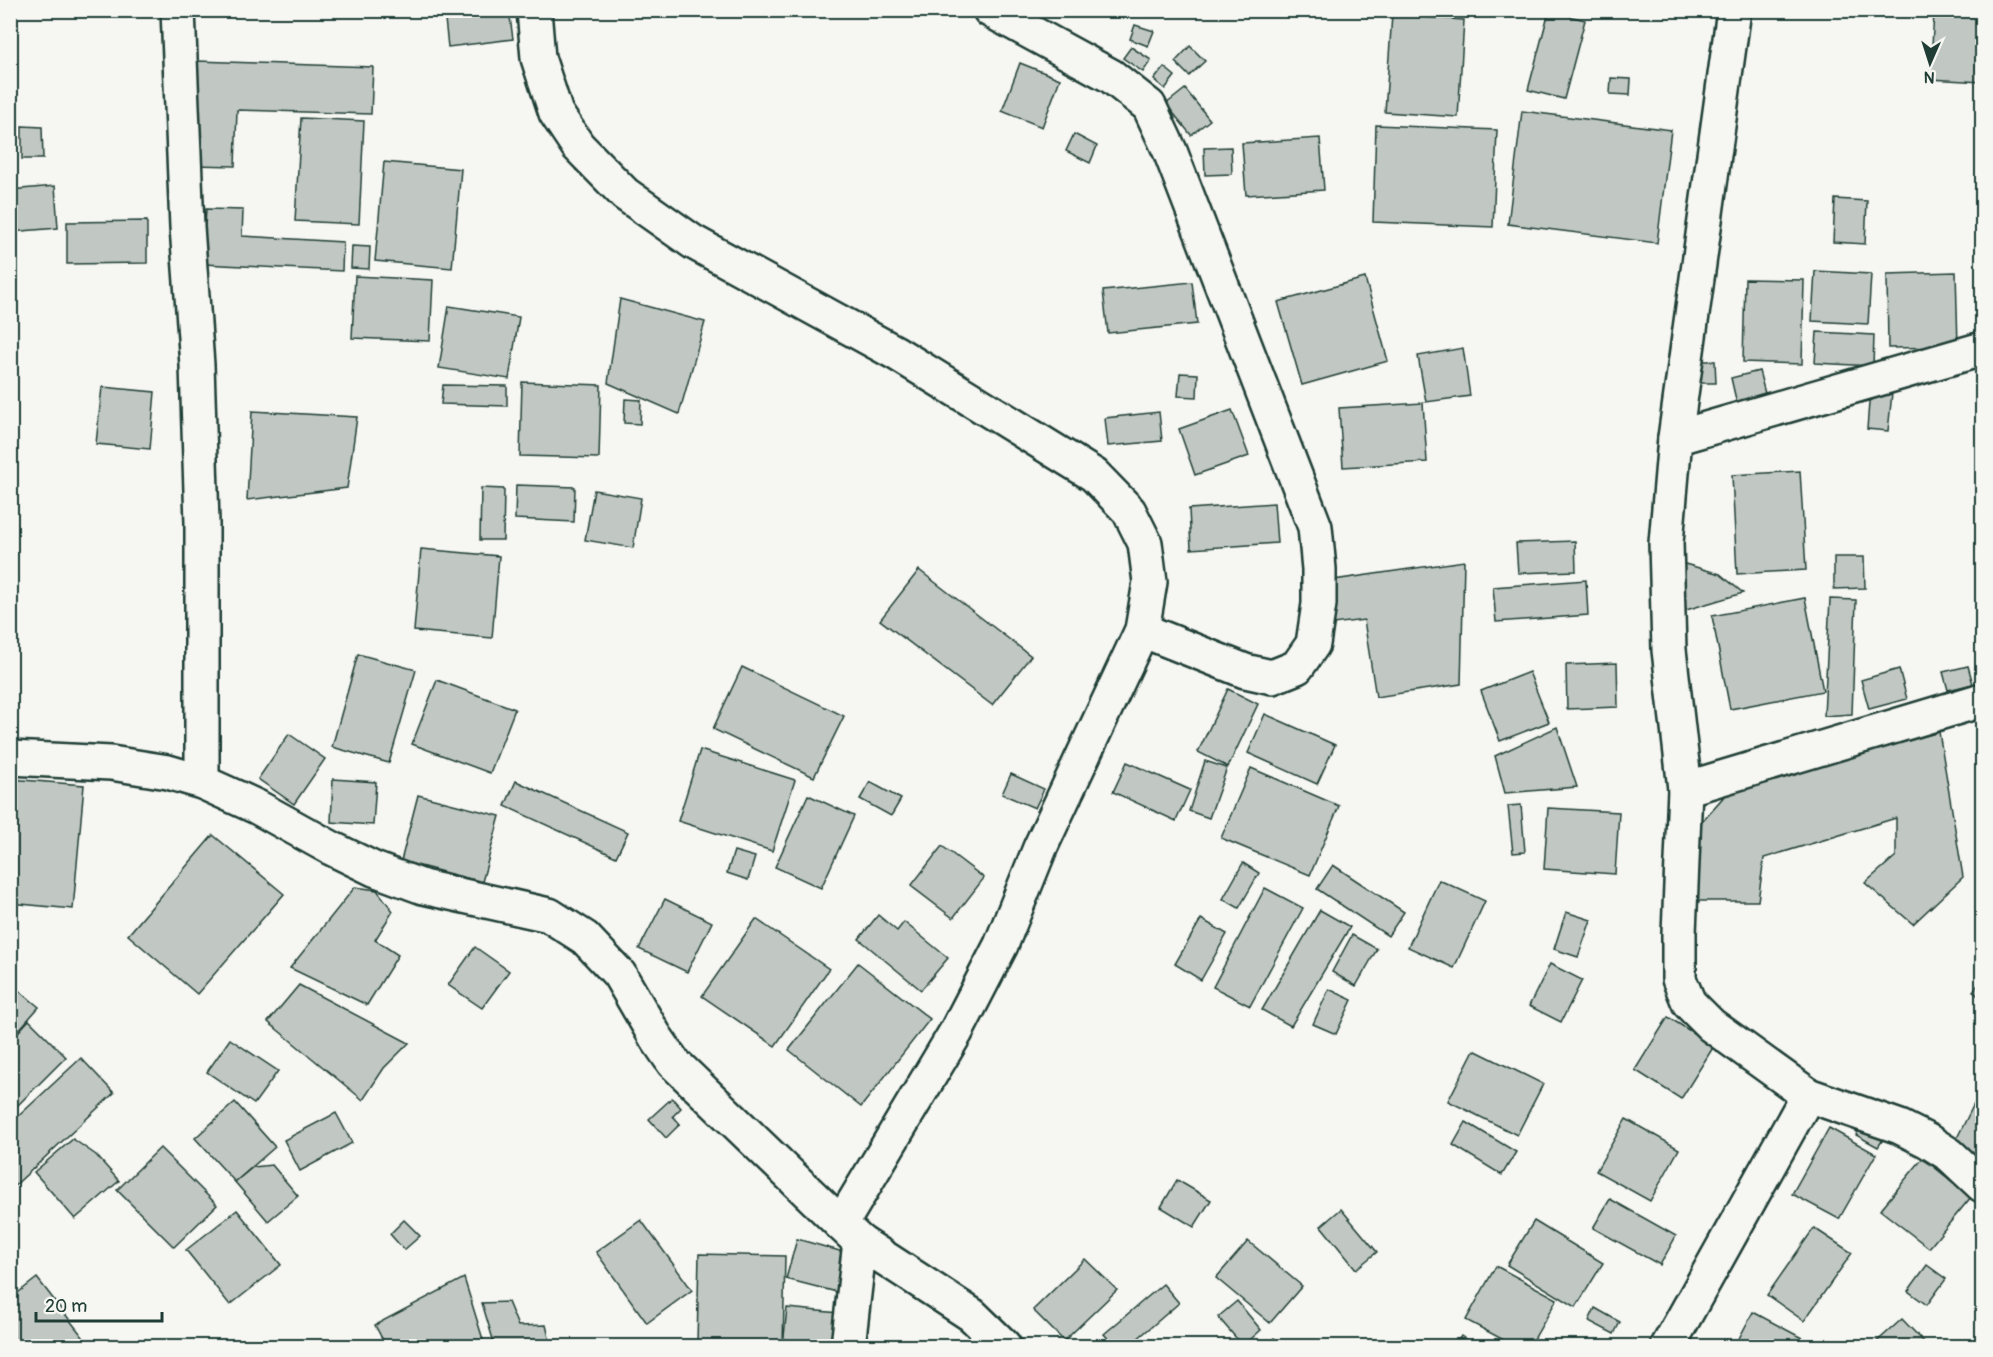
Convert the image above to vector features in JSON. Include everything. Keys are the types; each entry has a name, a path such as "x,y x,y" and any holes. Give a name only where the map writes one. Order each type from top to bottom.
{"street":[{"path":"177,10 187,227 197,376 202,523 202,782"},
{"path":"534,10 538,58 556,113 578,146 625,194 693,242 896,353 1094,475 1129,511 1145,543 1150,582 1142,630 1040,849 1001,945 850,1233 848,1347"},
{"path":"990,10 1111,76 1149,106 1170,151 1315,527 1319,569 1319,604 1313,644 1297,667 1272,677 1245,671 1142,630"},
{"path":"1734,10 1675,438 1666,543 1669,650 1685,789 1679,979 1689,1003 1711,1025 1808,1095 1900,1128 1928,1141 1950,1155 1983,1185"},
{"path":"1675,438 1983,349"},
{"path":"1685,789 1983,700"},
{"path":"10,758 111,763 168,772 202,782 257,807 374,869 423,887 549,915 585,938 618,974 673,1062 850,1233 972,1315 1004,1347"},
{"path":"1668,1347 1808,1095"}],"building":[{"path":"444,10 509,10 513,39 448,47"},
{"path":"1862,10 1934,10 1934,13"},
{"path":"1549,11 1585,20 1564,99 1528,90"},
{"path":"1934,13 1982,17 1982,82 1930,79"},
{"path":"1392,15 1464,20 1458,117 1385,112"},
{"path":"1135,25 1154,31 1148,46 1130,39"},
{"path":"1190,46 1205,61 1189,76 1175,62"},
{"path":"1131,47 1151,60 1143,72 1123,58"},
{"path":"197,61 373,67 371,114 237,110 235,166 194,165"},
{"path":"1020,63 1060,79 1042,127 1002,111"},
{"path":"1164,67 1175,76 1165,89 1154,80"},
{"path":"1611,78 1631,79 1630,95 1610,94"},
{"path":"1185,89 1210,120 1191,135 1166,104"},
{"path":"1522,111 1671,130 1657,243 1508,224"},
{"path":"301,118 364,121 359,224 295,221"},
{"path":"1376,125 1497,130 1493,227 1373,222"},
{"path":"22,126 42,127 43,159 22,159"},
{"path":"1074,134 1097,146 1090,163 1066,151"},
{"path":"1320,138 1324,190 1246,195 1242,143"},
{"path":"1231,147 1232,174 1205,175 1204,148"},
{"path":"384,162 461,169 452,268 375,261"},
{"path":"55,186 58,228 10,232 10,190"},
{"path":"1835,199 1867,201 1865,244 1833,242"},
{"path":"206,209 243,210 242,236 343,242 342,271 203,264"},
{"path":"147,221 147,263 67,264 67,222"},
{"path":"352,246 370,247 369,269 351,268"},
{"path":"1815,271 1871,274 1868,324 1812,321"},
{"path":"1956,272 1958,347 1888,348 1887,274"},
{"path":"355,276 433,280 430,341 352,338"},
{"path":"1365,278 1388,361 1302,385 1278,302"},
{"path":"1745,279 1804,280 1802,364 1743,362"},
{"path":"1192,282 1197,324 1108,333 1103,291"},
{"path":"620,299 705,322 679,414 608,383"},
{"path":"449,306 519,317 509,379 439,368"},
{"path":"1817,332 1874,335 1873,366 1815,363"},
{"path":"1463,348 1470,396 1426,402 1418,356"},
{"path":"1694,361 1715,361 1716,383 1695,383"},
{"path":"1759,371 1766,397 1737,404 1731,378"},
{"path":"1180,373 1198,374 1197,397 1178,396"},
{"path":"522,382 601,385 599,458 520,456"},
{"path":"443,385 507,386 507,406 441,404"},
{"path":"102,387 155,392 150,449 96,444"},
{"path":"1870,390 1892,393 1888,431 1867,429"},
{"path":"625,399 641,400 640,424 624,423"},
{"path":"1423,403 1427,462 1343,467 1339,408"},
{"path":"1232,410 1249,456 1195,475 1179,429"},
{"path":"252,411 357,417 347,488 247,500"},
{"path":"1159,412 1162,441 1108,446 1105,418"},
{"path":"1800,471 1806,570 1737,574 1732,475"},
{"path":"516,485 575,487 574,522 515,519"},
{"path":"481,488 504,489 503,540 480,540"},
{"path":"594,490 641,498 633,548 585,540"},
{"path":"1274,503 1277,543 1191,549 1189,509"},
{"path":"1575,541 1576,571 1518,573 1516,543"},
{"path":"421,549 499,556 492,638 414,631"},
{"path":"1834,557 1864,557 1865,588 1834,589"},
{"path":"1671,560 1720,574 1743,593 1686,610"},
{"path":"1464,561 1461,684 1376,697 1364,620 1333,624 1327,581"},
{"path":"919,570 1031,656 992,705 880,620"},
{"path":"1586,580 1588,615 1496,622 1493,587"},
{"path":"1805,598 1823,691 1730,709 1712,616"},
{"path":"1830,599 1856,600 1852,714 1824,716"},
{"path":"358,654 416,670 389,763 332,747"},
{"path":"1617,663 1618,707 1567,709 1566,665"},
{"path":"1968,666 1973,684 1948,690 1943,672"},
{"path":"742,667 844,716 814,777 713,729"},
{"path":"1899,669 1907,699 1869,709 1861,680"},
{"path":"1529,672 1549,722 1500,741 1481,691"},
{"path":"437,680 515,709 490,773 412,744"},
{"path":"1228,689 1258,704 1228,767 1198,752"},
{"path":"1265,714 1335,745 1317,784 1248,753"},
{"path":"1557,727 1577,787 1505,793 1495,756"},
{"path":"1939,732 1963,877 1913,924 1865,883 1896,856 1896,818 1764,858 1758,901 1694,901 1694,830 1728,792"},
{"path":"289,734 325,759 294,804 258,779"},
{"path":"700,750 795,780 772,851 678,821"},
{"path":"1205,761 1227,768 1209,818 1189,811"},
{"path":"1127,762 1190,790 1176,821 1113,792"},
{"path":"1251,768 1339,806 1310,875 1221,838"},
{"path":"1011,774 1044,789 1035,808 1002,794"},
{"path":"10,779 84,785 73,909 10,903"},
{"path":"333,779 376,782 373,825 331,822"},
{"path":"516,781 628,832 616,857 505,806"},
{"path":"870,782 901,799 891,816 860,799"},
{"path":"418,795 500,816 482,882 401,861"},
{"path":"808,795 854,816 821,888 775,867"},
{"path":"1521,805 1525,852 1513,853 1508,806"},
{"path":"1548,808 1619,812 1615,874 1544,869"},
{"path":"213,835 284,894 197,994 128,935"},
{"path":"942,846 984,878 953,918 911,886"},
{"path":"734,851 755,857 748,880 727,873"},
{"path":"1243,863 1259,873 1239,908 1223,899"},
{"path":"1333,865 1404,912 1388,936 1317,889"},
{"path":"1439,880 1485,901 1454,968 1408,947"},
{"path":"355,887 377,890 393,911 375,940 398,955 367,1005 290,968"},
{"path":"1265,888 1303,908 1250,1006 1213,987"},
{"path":"665,899 712,922 687,972 639,949"},
{"path":"1320,910 1350,927 1291,1026 1262,1010"},
{"path":"1566,912 1591,920 1578,957 1554,949"},
{"path":"878,915 897,931 904,922 948,958 921,990 859,939"},
{"path":"756,919 829,969 775,1046 702,996"},
{"path":"1201,919 1227,934 1201,980 1175,964"},
{"path":"1352,935 1377,949 1356,986 1332,972"},
{"path":"475,947 509,971 482,1008 448,985"},
{"path":"858,963 930,1019 861,1107 789,1050"},
{"path":"1550,964 1582,980 1561,1022 1529,1006"},
{"path":"1982,980 1982,1000 1973,991"},
{"path":"10,983 39,1007 10,1040"},
{"path":"299,985 409,1043 384,1068 363,1100 268,1022"},
{"path":"1329,989 1352,1000 1336,1034 1313,1024"},
{"path":"1668,1017 1714,1046 1681,1099 1635,1070"},
{"path":"29,1020 66,1057 10,1113 10,1041"},
{"path":"230,1039 278,1071 254,1104 207,1072"},
{"path":"1474,1050 1543,1084 1517,1135 1448,1101"},
{"path":"81,1058 114,1093 10,1190 10,1124"},
{"path":"1982,1088 1982,1160 1955,1142"},
{"path":"672,1098 681,1108 673,1116 680,1124 666,1138 649,1119"},
{"path":"235,1102 275,1147 235,1182 195,1138"},
{"path":"336,1113 352,1143 300,1171 284,1140"},
{"path":"1626,1119 1679,1149 1650,1201 1596,1171"},
{"path":"1466,1122 1516,1152 1502,1175 1453,1145"},
{"path":"1861,1125 1884,1138 1878,1147 1856,1135"},
{"path":"1829,1128 1876,1154 1839,1219 1792,1194"},
{"path":"73,1139 96,1155 119,1181 75,1219 34,1172"},
{"path":"160,1148 217,1205 174,1247 117,1190"},
{"path":"1923,1158 1971,1197 1929,1248 1880,1210"},
{"path":"272,1165 298,1196 268,1221 235,1182 253,1167"},
{"path":"1177,1180 1211,1200 1194,1227 1161,1207"},
{"path":"1610,1199 1676,1236 1660,1265 1593,1228"},
{"path":"1341,1209 1377,1252 1356,1269 1321,1226"},
{"path":"237,1210 281,1265 230,1305 186,1250"},
{"path":"404,1220 420,1236 404,1250 390,1234"},
{"path":"641,1220 692,1290 647,1323 596,1252"},
{"path":"1534,1221 1603,1263 1576,1307 1507,1265"},
{"path":"1814,1228 1852,1253 1804,1321 1767,1295"},
{"path":"797,1239 847,1253 837,1292 786,1279"},
{"path":"1248,1241 1302,1286 1270,1323 1216,1278"},
{"path":"699,1254 785,1256 783,1346 697,1344"},
{"path":"1085,1259 1117,1290 1064,1341 1033,1310"},
{"path":"1927,1265 1946,1279 1927,1305 1908,1291"},
{"path":"1496,1266 1557,1299 1530,1346 1515,1346 1466,1320"},
{"path":"37,1278 90,1346 21,1346 10,1334 10,1299"},
{"path":"464,1278 485,1346 386,1346 375,1325"},
{"path":"1163,1284 1179,1303 1129,1346 1115,1346 1104,1334"},
{"path":"1237,1301 1261,1330 1243,1346 1218,1317"},
{"path":"508,1302 518,1326 546,1325 551,1346 495,1346 482,1303"},
{"path":"787,1308 839,1313 836,1346 783,1346"},
{"path":"1595,1308 1620,1322 1614,1334 1589,1321"},
{"path":"1753,1312 1817,1346 1735,1346"},
{"path":"1902,1319 1928,1346 1872,1346"},
{"path":"1461,1336 1476,1346 1454,1346"},
{"path":"1274,1338 1285,1346 1267,1346"}]}
